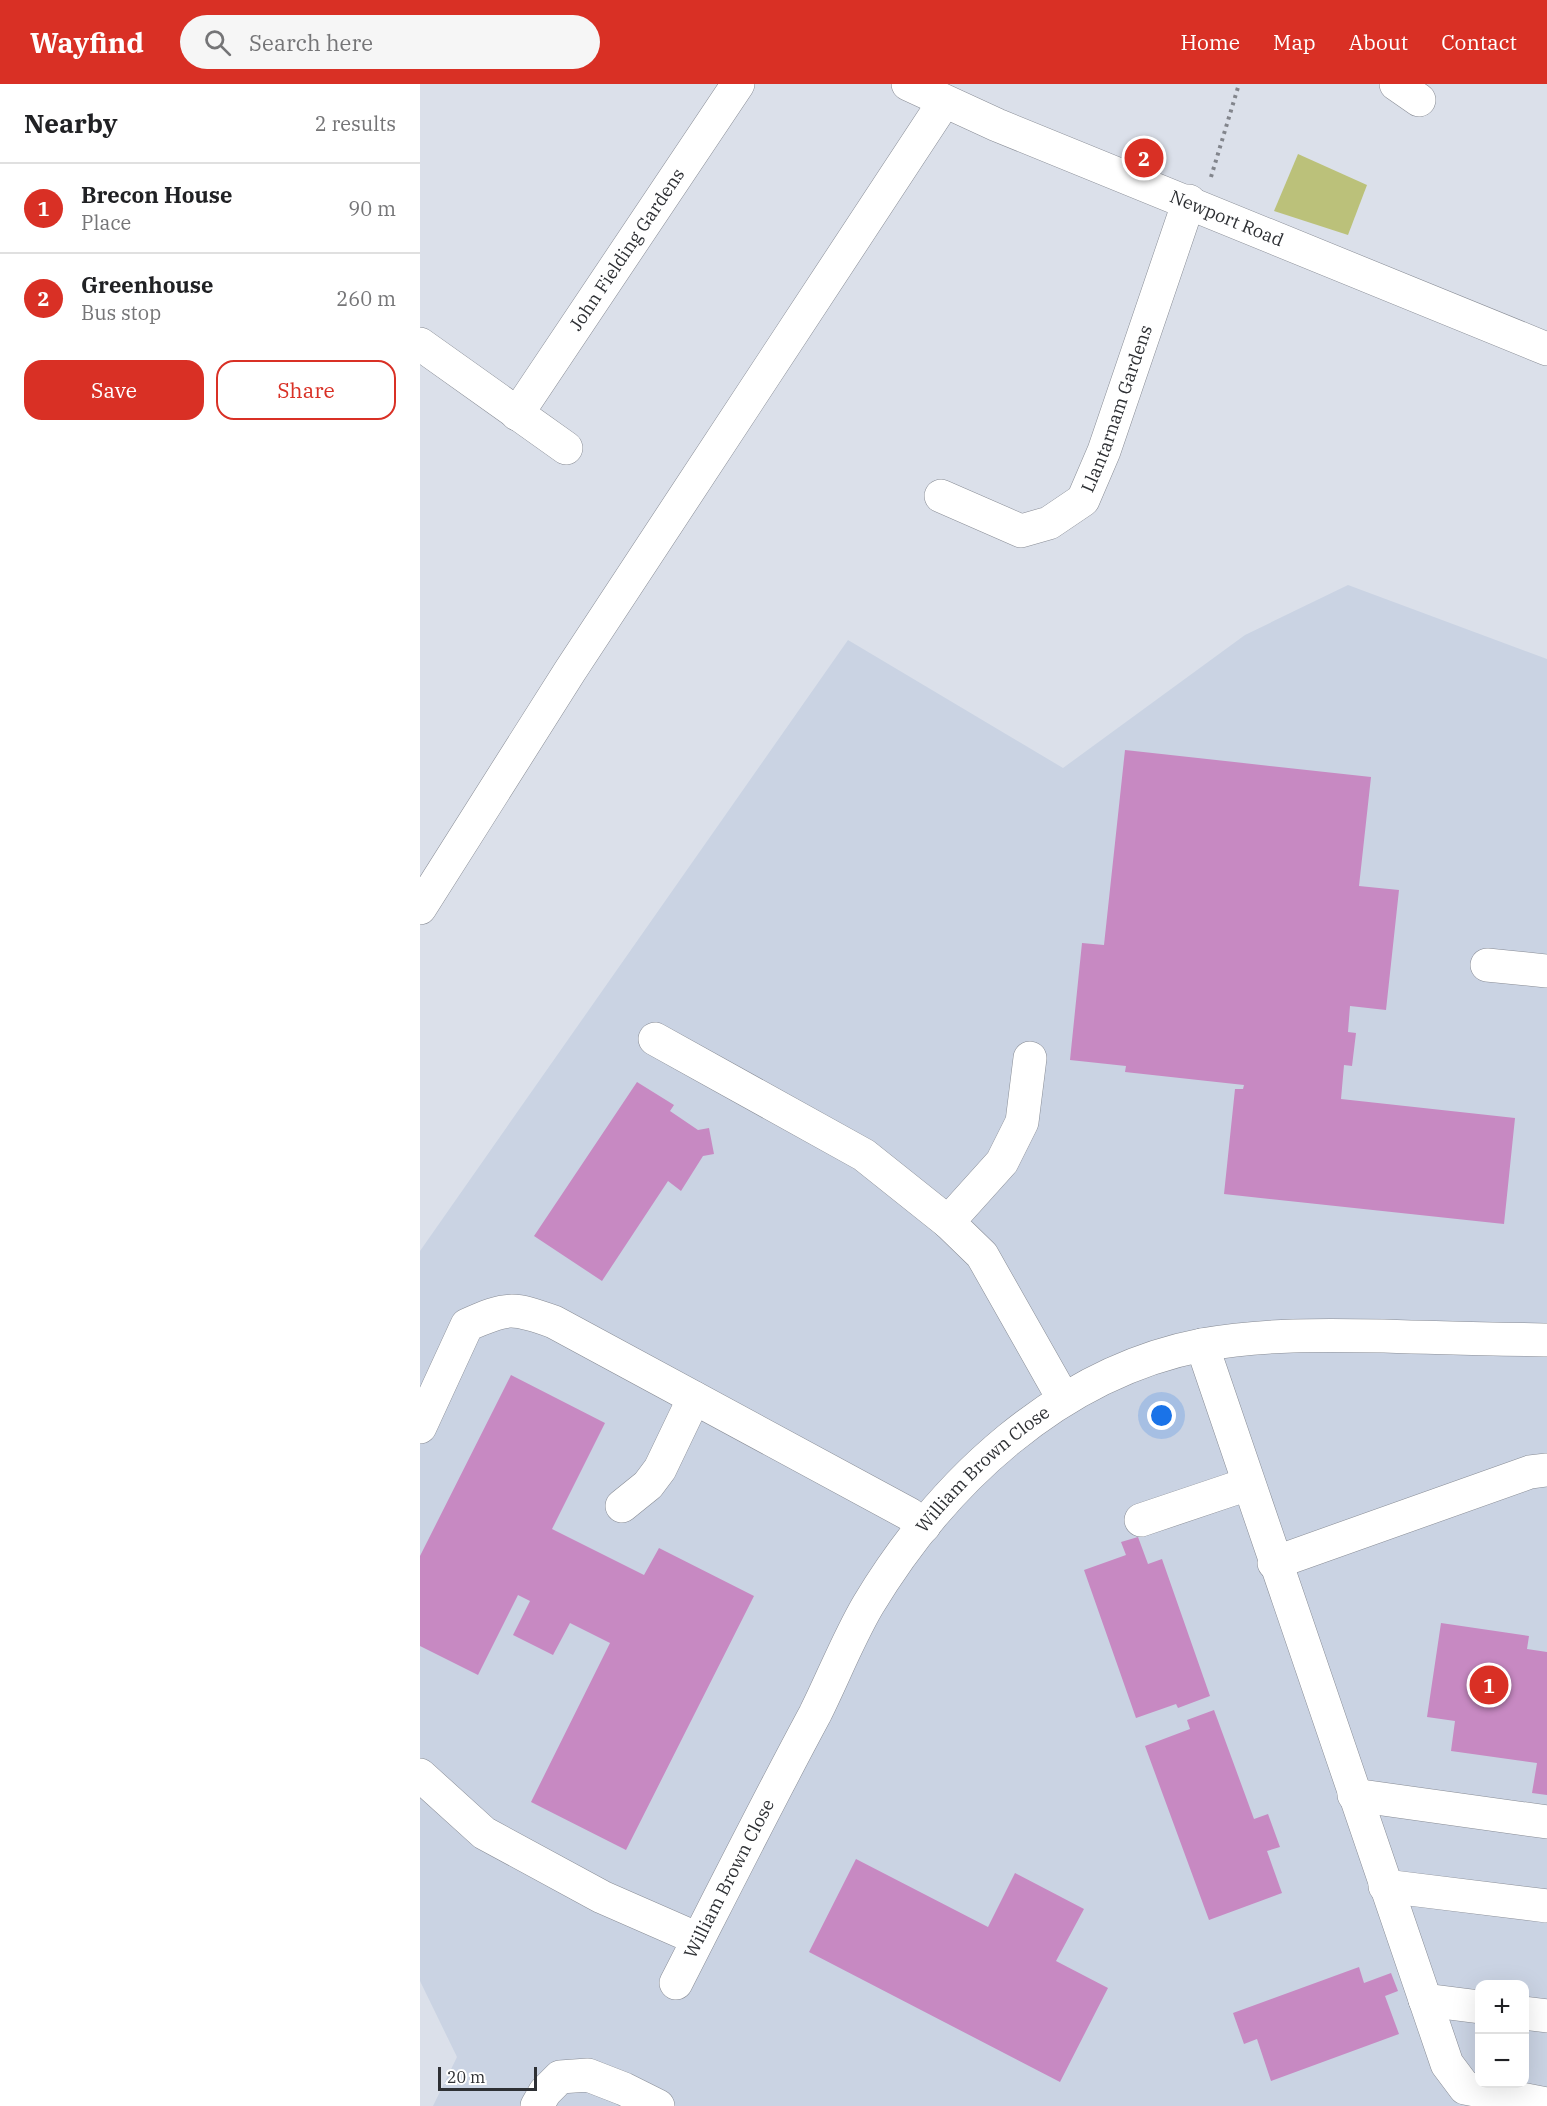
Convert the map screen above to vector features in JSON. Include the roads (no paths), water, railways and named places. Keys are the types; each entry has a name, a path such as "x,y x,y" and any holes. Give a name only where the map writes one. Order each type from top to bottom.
{"street":[{"name":"John Fielding Gardens","path":"517,414 738,84"},
{"name":"Newport Road","path":"908,84 944,102 1547,349"},
{"path":"420,908 570,671 944,102"},
{"name":"Llantarnam Gardens","path":"941,496 1021,531 1049,523 1083,500 1104,451 1196,204"},
{"path":"420,344 566,447"},
{"path":"1487,965 1547,971"},
{"path":"655,1039 864,1155 948,1222 982,1255 1063,1398"},
{"path":"948,1222 1002,1162 1022,1122 1030,1058"},
{"path":"420,1427 467,1325 493,1313 521,1310 554,1322 909,1514 924,1526"},
{"name":"William Brown Close","path":"676,1983 839,1668 868,1606 924,1526 1005,1441 1063,1398 1114,1372 1153,1358 1202,1345 1310,1335 1547,1340"},
{"path":"1202,1345 1274,1563 1447,2064 1465,2088 1547,2104"},
{"path":"622,1506 648,1485 660,1468 694,1398"},
{"path":"1274,1563 1530,1472 1547,1470"},
{"path":"1141,1520 1248,1484"},
{"path":"420,1775 484,1833 602,1897 698,1939"},
{"path":"1354,1795 1547,1822"},
{"path":"1385,1886 1547,1906"},
{"path":"1425,2000 1475,2006"},
{"path":"1529,2014 1547,2016"},
{"path":"537,2106 545,2092 560,2077 588,2075 658,2106"}],"place":[{"name":"Greenhouse","path":"1144,158"},
{"name":"Brecon House","path":"1489,1685"}]}
